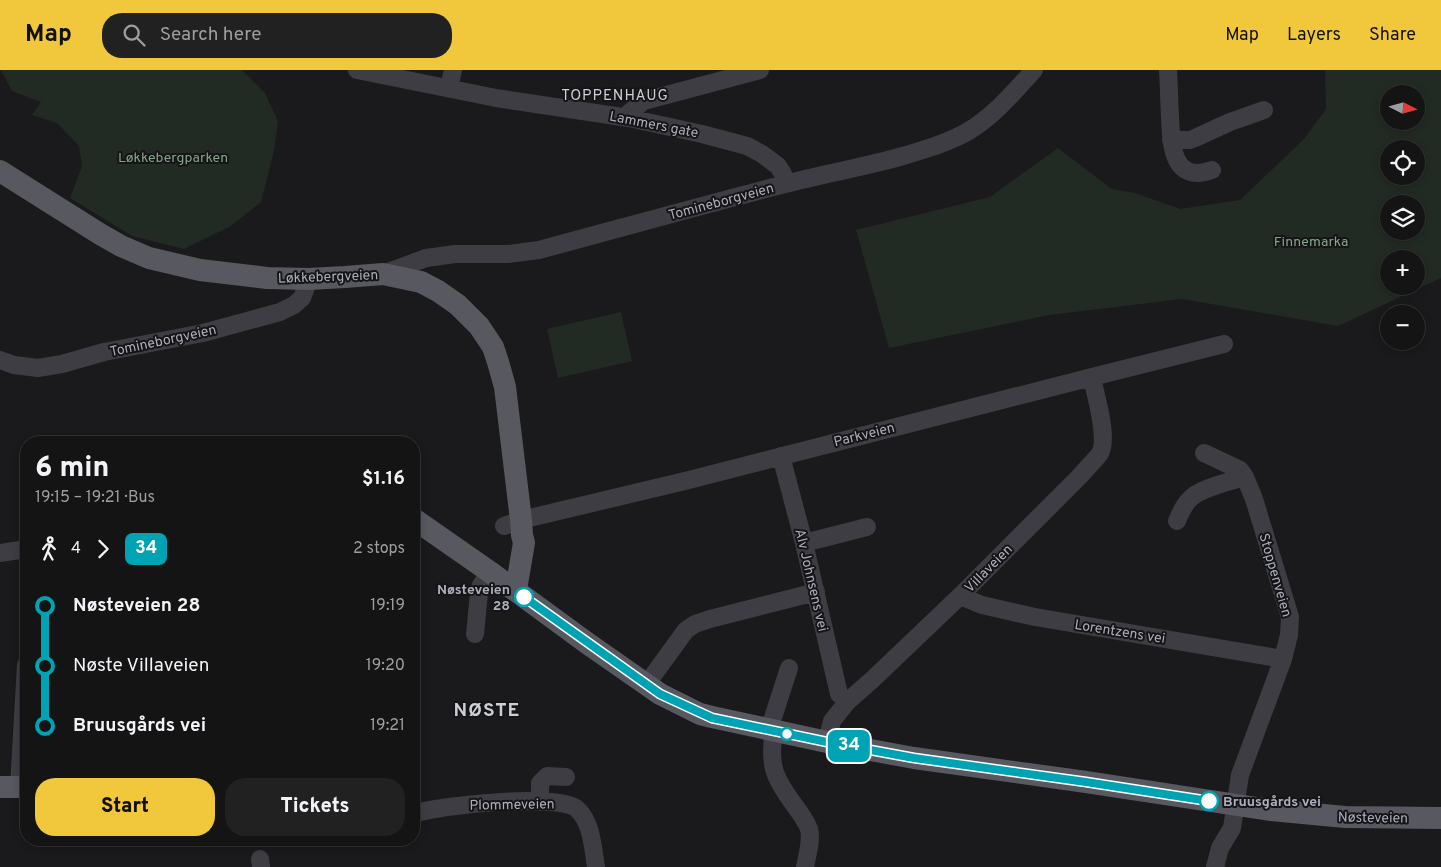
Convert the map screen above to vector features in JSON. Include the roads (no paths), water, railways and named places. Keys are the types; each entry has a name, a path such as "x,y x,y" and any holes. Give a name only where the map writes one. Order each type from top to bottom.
{"main road":[{"name":"Løkkebergveien","path":"0,171 100,234 121,246 149,258 222,273 267,278 309,279 383,274 421,282 438,291 469,315 486,335 498,362 505,387 515,527"},
{"name":"Nøsteveien","path":"420,523 646,685 669,700 700,714 772,731 914,758 1236,805 1344,817 1441,818"},
{"path":"501,580 515,527"}],"street":[{"name":"Lammers gate","path":"357,70 496,98 628,118 702,134 747,146 762,154 778,166 786,184"},
{"path":"449,88 453,70"},
{"path":"628,118 630,112 644,101 760,70"},
{"name":"Tomineborgveien","path":"383,274 426,258 455,254 508,254 539,250 786,184 875,164 931,148 969,131 991,114 1034,70"},
{"path":"1168,70 1171,140 1176,158 1180,165 1192,173 1212,170"},
{"path":"1171,140 1190,140 1230,122 1264,110"},
{"name":"Tomineborgveien","path":"0,360 14,365 38,368 62,364 104,352 203,332 280,312 294,305 302,298 309,279"},
{"name":"Parkveien","path":"515,527 685,480 1224,344"},
{"name":"Villaveien","path":"827,742 832,721 847,702 960,596 1080,477 1102,451 1104,442 1103,430 1092,376"},
{"path":"1177,521 1192,496 1221,484 1245,477 1240,470 1204,453"},
{"name":"Alv Johnsens vei","path":"781,456 816,592 839,694 847,702"},
{"name":"Stoppenveien","path":"1215,867 1220,848 1232,828 1240,775 1282,658 1290,617 1254,499 1245,477"},
{"path":"804,543 867,527"},
{"path":"0,553 20,551"},
{"path":"475,634 481,585 501,580"},
{"path":"646,685 686,630 695,624 816,592"},
{"name":"Lorentzens vei","path":"960,596 982,605 1035,617 1282,658"},
{"path":"789,668 772,731 772,762 780,786 808,827 810,837 805,867"},
{"path":"15,787 20,732"},
{"path":"540,801 540,783 546,776 566,776"},
{"name":"Plommeveien","path":"420,813 460,806 540,801 571,805 576,808 587,822 596,867"}],"place":[{"name":"Nøsteveien 28","path":"524,597"},
{"name":"Bruusgårds vei","path":"1209,801"}],"district":[{"name":"TOPPENHAUG","path":"615,95"},
{"name":"NØSTE","path":"487,709"}],"park label":[{"name":"Løkkebergparken","path":"173,157"},
{"name":"Finnemarka","path":"1311,241"}]}
